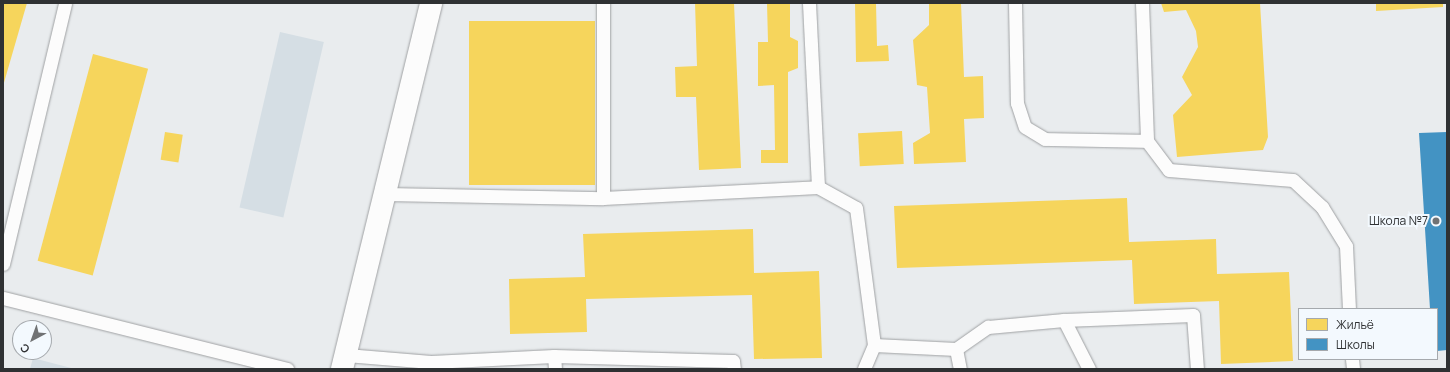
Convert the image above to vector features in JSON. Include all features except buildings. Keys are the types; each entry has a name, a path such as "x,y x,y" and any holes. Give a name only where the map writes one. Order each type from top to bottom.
{"street":[{"path":"344,362 386,194 431,3"}],"lane":[{"path":"3,264 65,3"},
{"path":"603,3 603,198"},
{"path":"810,3 818,187"},
{"path":"1015,3 1017,103 1026,127 1045,139 1147,141"},
{"path":"1142,3 1147,141 1169,170 1293,180 1322,207 1346,246 1349,308"},
{"path":"386,194 603,198 818,187 856,208 874,345 864,369"},
{"path":"3,298 288,369"},
{"path":"874,345 956,349 988,327 1064,320 1193,315 1197,369"},
{"path":"1064,320 1090,369"},
{"path":"956,349 960,369"},
{"path":"554,356 555,369"},
{"path":"344,362 431,362 554,356 733,361 734,369"}],"shaded area":[{"path":"280,32 324,42 283,218 240,207"},
{"path":"32,360 41,360 75,369 30,369"}],"place":[{"name":"Школа №7","path":"1436,221"}]}
